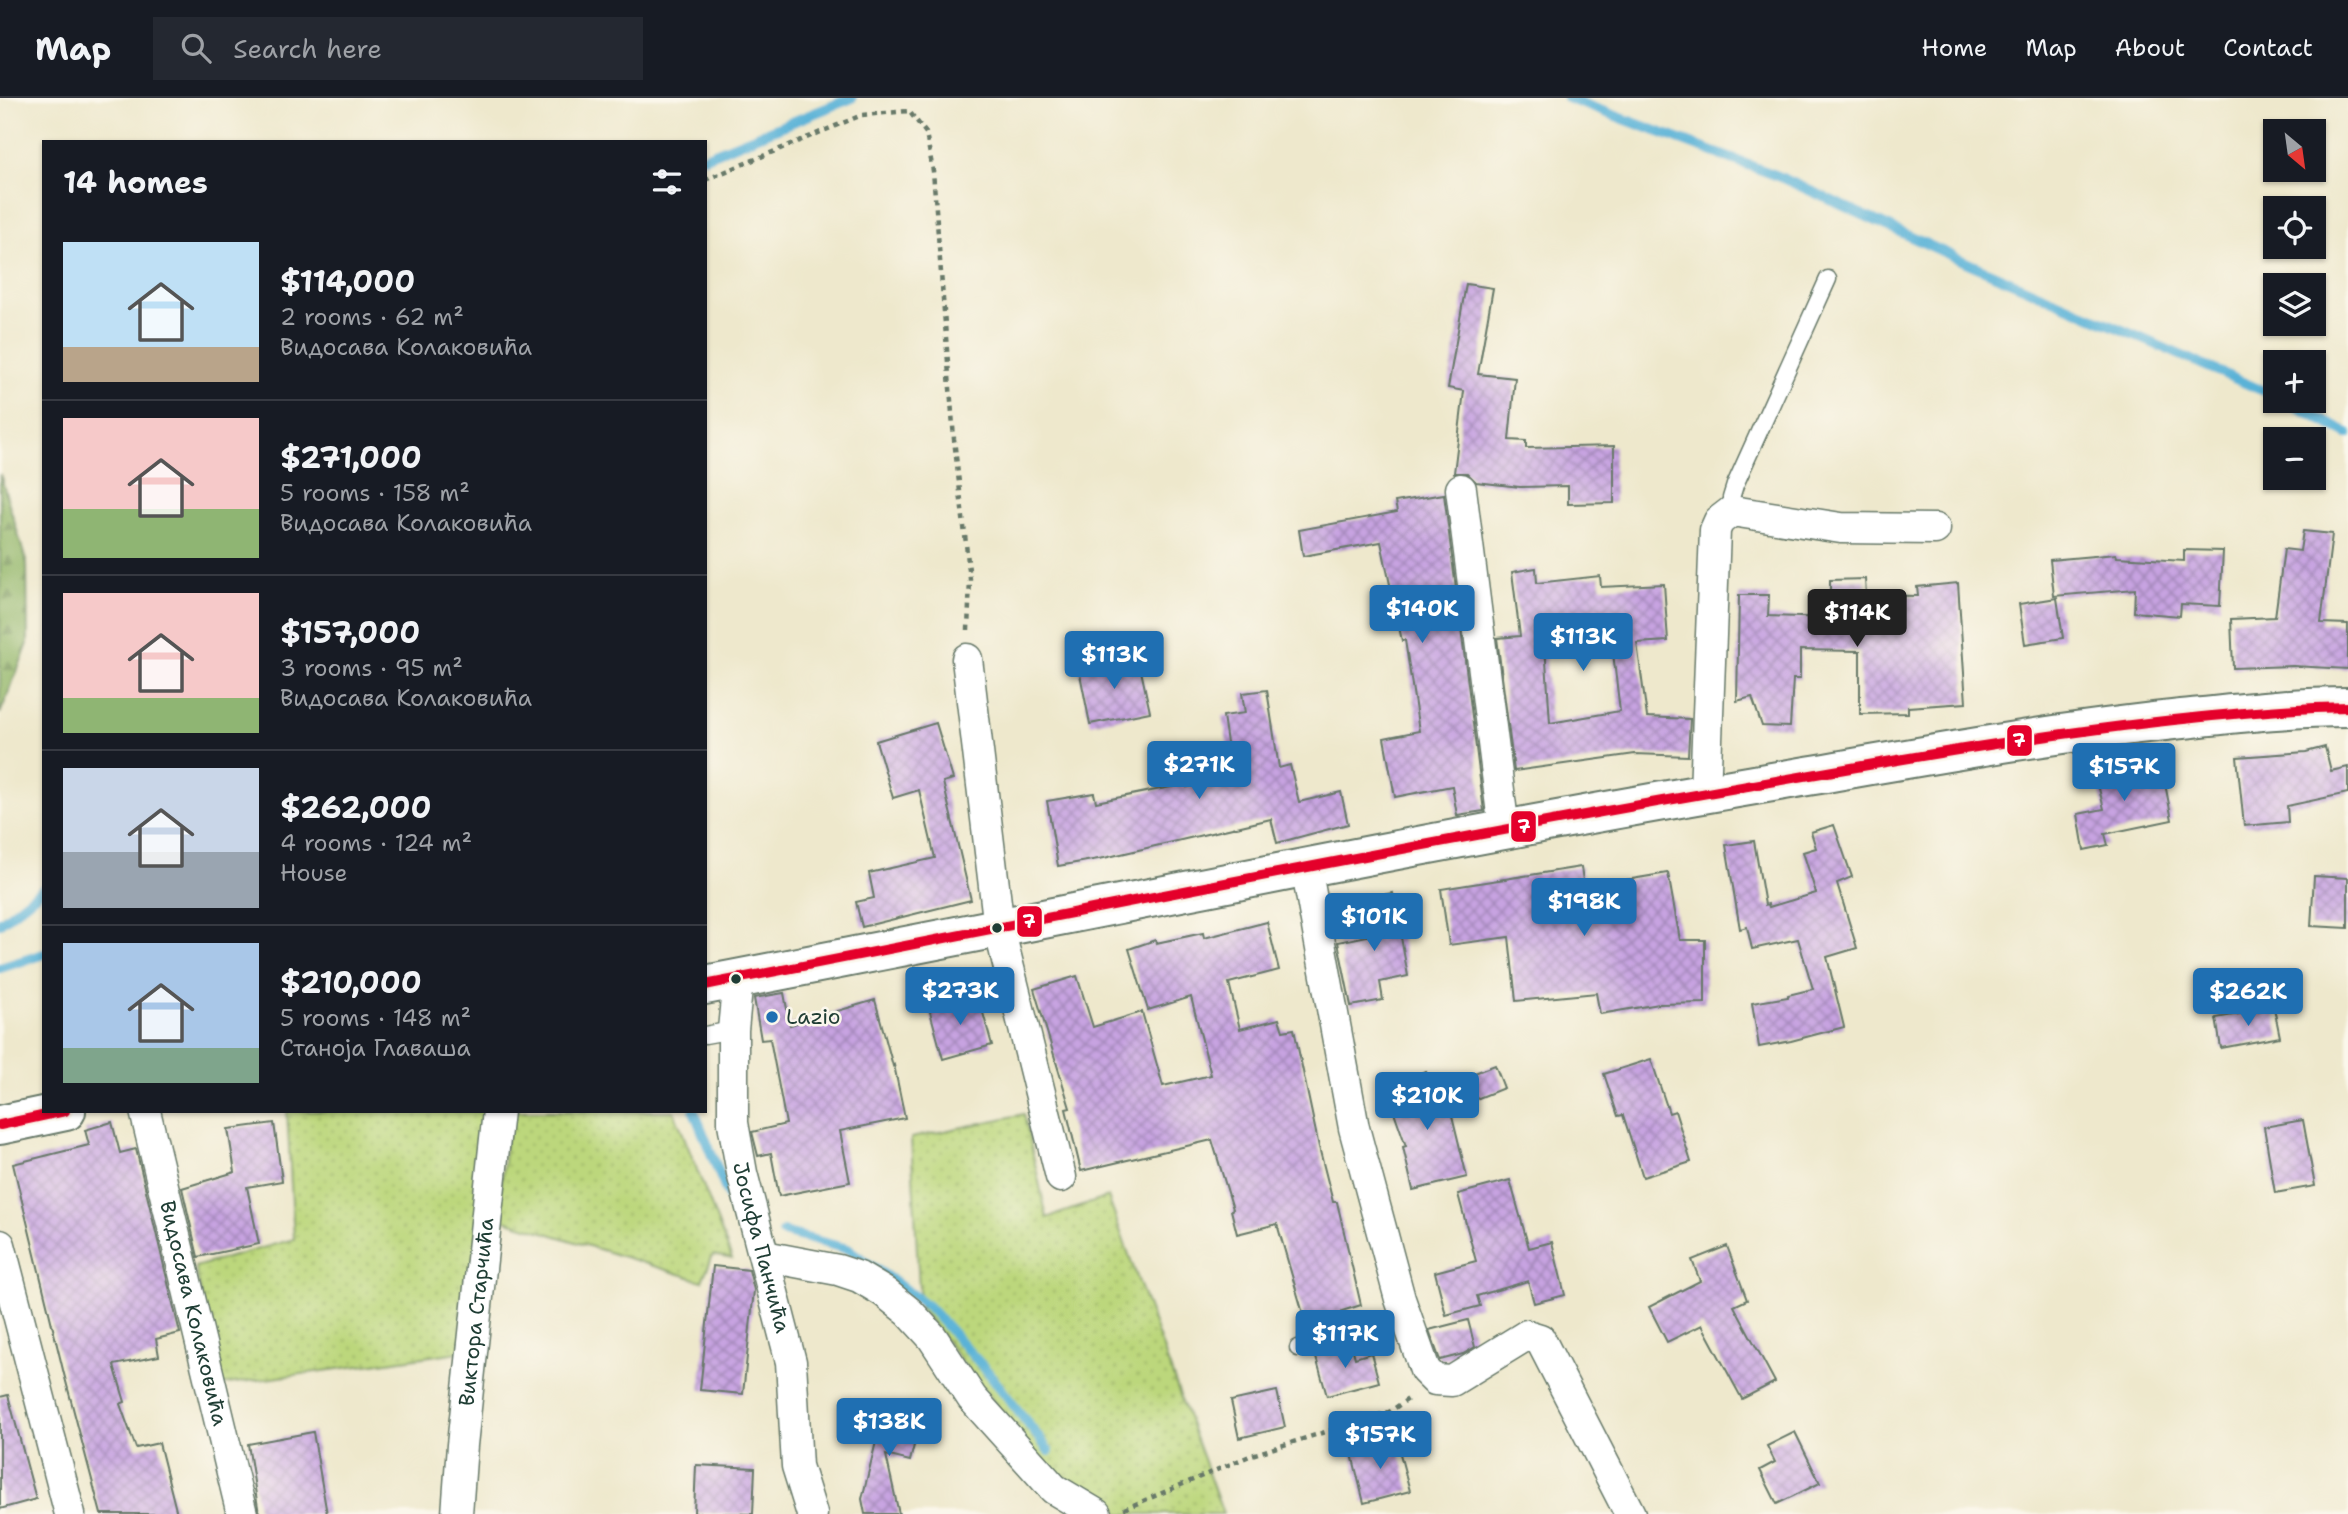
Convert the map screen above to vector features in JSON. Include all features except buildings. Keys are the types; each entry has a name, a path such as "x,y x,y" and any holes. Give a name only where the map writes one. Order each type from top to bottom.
{"street":[{"path":"1461,489 1504,830"},
{"path":"1705,793 1715,530 1719,521 1732,511 1841,528 1935,529"},
{"path":"967,659 999,928 1062,1177"},
{"path":"722,981 1306,867 1705,793 2108,727 2262,710 2348,707"},
{"path":"1306,867 1354,1128 1406,1316 1425,1370 1435,1380 1452,1381 1527,1335 1540,1339 1630,1514"},
{"name":"Јосифа Панчића","path":"722,981 719,1033 733,1123 742,1173 791,1362 797,1466 812,1514"},
{"path":"0,1125 57,1113"},
{"name":"Видосава Колаковића","path":"145,1113 242,1514"},
{"name":"Виктора Старчића","path":"457,1514 498,1113"},
{"path":"0,1245 70,1514"},
{"path":"764,1256 814,1264 859,1277 884,1292 909,1312 932,1337 972,1398 1054,1489 1110,1511"}],"lane":[{"path":"1732,511 1731,498 1735,485 1828,279"},
{"path":"1298,1348 1406,1316"}],"path":[{"path":"707,179 862,115 909,111 926,133 933,171 954,439 970,579 967,659"},
{"path":"1110,1511 1252,1455 1389,1412 1435,1380"}],"green space":[{"path":"0,474 27,564 28,644 0,714"},
{"path":"287,1113 492,1113 466,1351 222,1385 195,1267 294,1239"},
{"path":"509,1113 675,1113 732,1259 713,1255 702,1281 498,1218"},
{"path":"1024,1114 1047,1218 1108,1197 1223,1514 1121,1514 1042,1463 920,1308 911,1138"}],"waterway":[{"path":"707,156 852,98"},
{"path":"1567,98 1778,176 1970,264 2263,391"},
{"path":"2309,413 2348,434"},
{"path":"0,923 42,890"},
{"path":"0,968 42,955"},
{"path":"695,1113 741,1227"},
{"path":"783,1232 848,1249 928,1306 988,1372 1049,1451"}],"transit line":[{"name":"7","path":"707,985 1483,834 1897,760 2156,722 2276,710 2348,707"},
{"name":"7","path":"0,1125 56,1113"}],"place":[{"name":"Lazio","path":"772,1017"}]}
